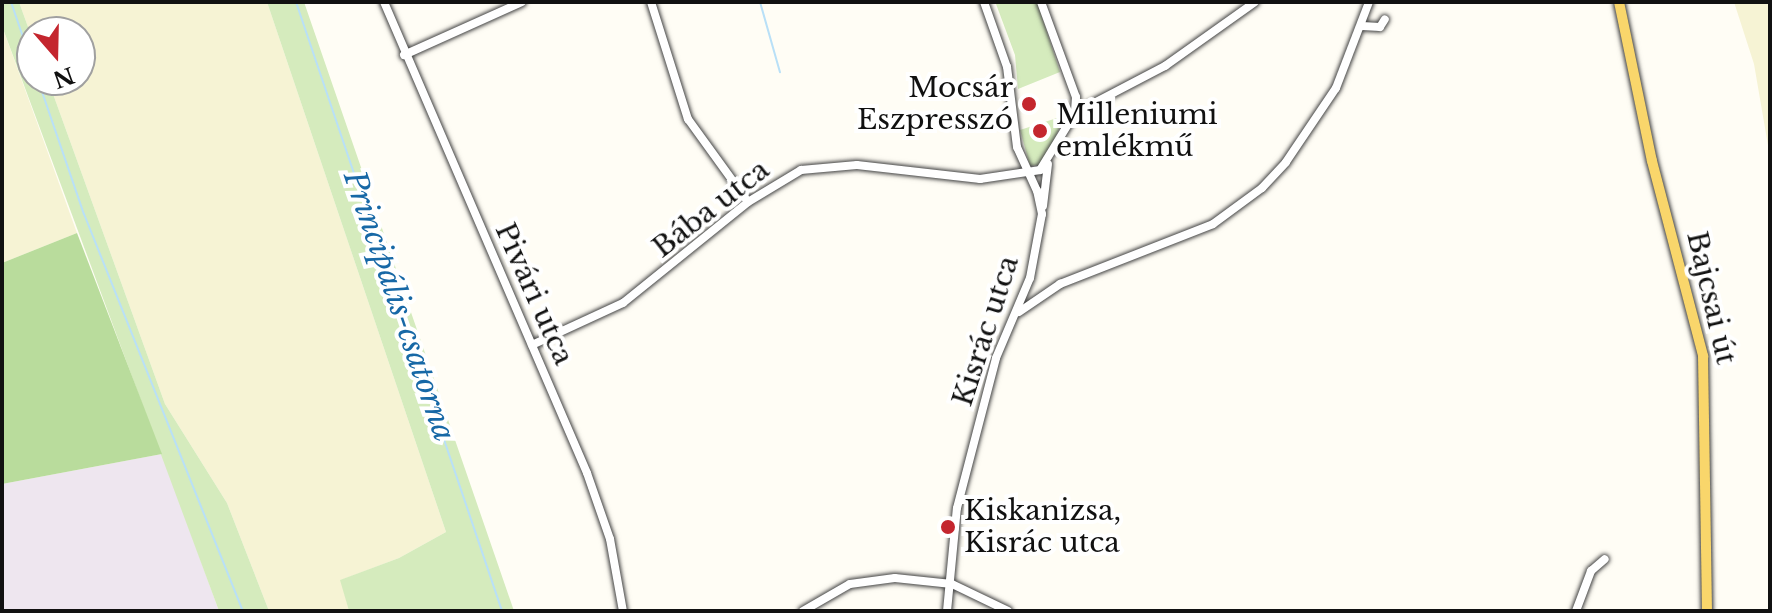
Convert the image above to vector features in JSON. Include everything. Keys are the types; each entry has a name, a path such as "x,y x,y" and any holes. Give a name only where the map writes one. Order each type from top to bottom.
{"main road":[{"name":"Bajcsai út","path":"1619,2 1652,161 1703,356 1707,611"}],"street":[{"name":"Pivári utca","path":"384,2 599,506 623,611"},
{"path":"404,55 522,2"},
{"path":"651,2 688,119 748,202"},
{"name":"Kisrác utca","path":"947,611 957,508 996,358 1030,278 1042,214 1012,128 1005,57 984,2"},
{"path":"1028,173 1040,170 1048,160 1075,113 1076,97 1041,2"},
{"path":"1075,113 1165,66 1255,2"},
{"path":"1016,315 1060,284 1203,228 1248,200 1274,177 1323,108 1362,26 1369,2"},
{"path":"1362,26 1380,27 1385,19"},
{"path":"1042,214 1048,160"},
{"name":"Bába utca","path":"532,345 623,303 748,202 792,174 823,165 980,179 1028,173"},
{"path":"1576,611 1591,571 1605,559"},
{"path":"803,611 832,591 860,581 895,578 952,584 1008,611"}],"shaded area":[{"path":"19,2 267,2 446,532 399,558 341,580 349,611 269,611 227,503 165,404 54,96 96,96 96,16 24,16"},
{"path":"1734,2 1770,2 1770,157 1754,64"},
{"path":"2,26 16,65 16,96 27,96 77,233 2,263"},
{"path":"162,454 219,611 2,611 2,484"}],"green space":[{"path":"2,2 19,2 24,16 16,16 16,64 2,26"},
{"path":"267,2 304,2 514,611 349,611 340,580 399,558 446,532"},
{"path":"1037,2 1060,72 1018,89 1015,55 996,4"},
{"path":"28,96 54,96 165,404 227,503 269,611 219,611"},
{"path":"1057,118 1062,123 1045,158 1039,165 1030,166 1020,130"},
{"path":"77,233 162,454 2,484 2,263"}],"waterway":[{"path":"11,2 16,17"},
{"name":"Principális-csatorna","path":"296,2 502,611"},
{"path":"760,2 780,72"},
{"path":"43,96 84,214 243,611"}],"place":[{"name":"Mocsár Eszpresszó","path":"1029,104"},
{"name":"Milleniumi emlékmű","path":"1040,131"},
{"name":"Kiskanizsa, Kisrác utca","path":"948,527"}]}
